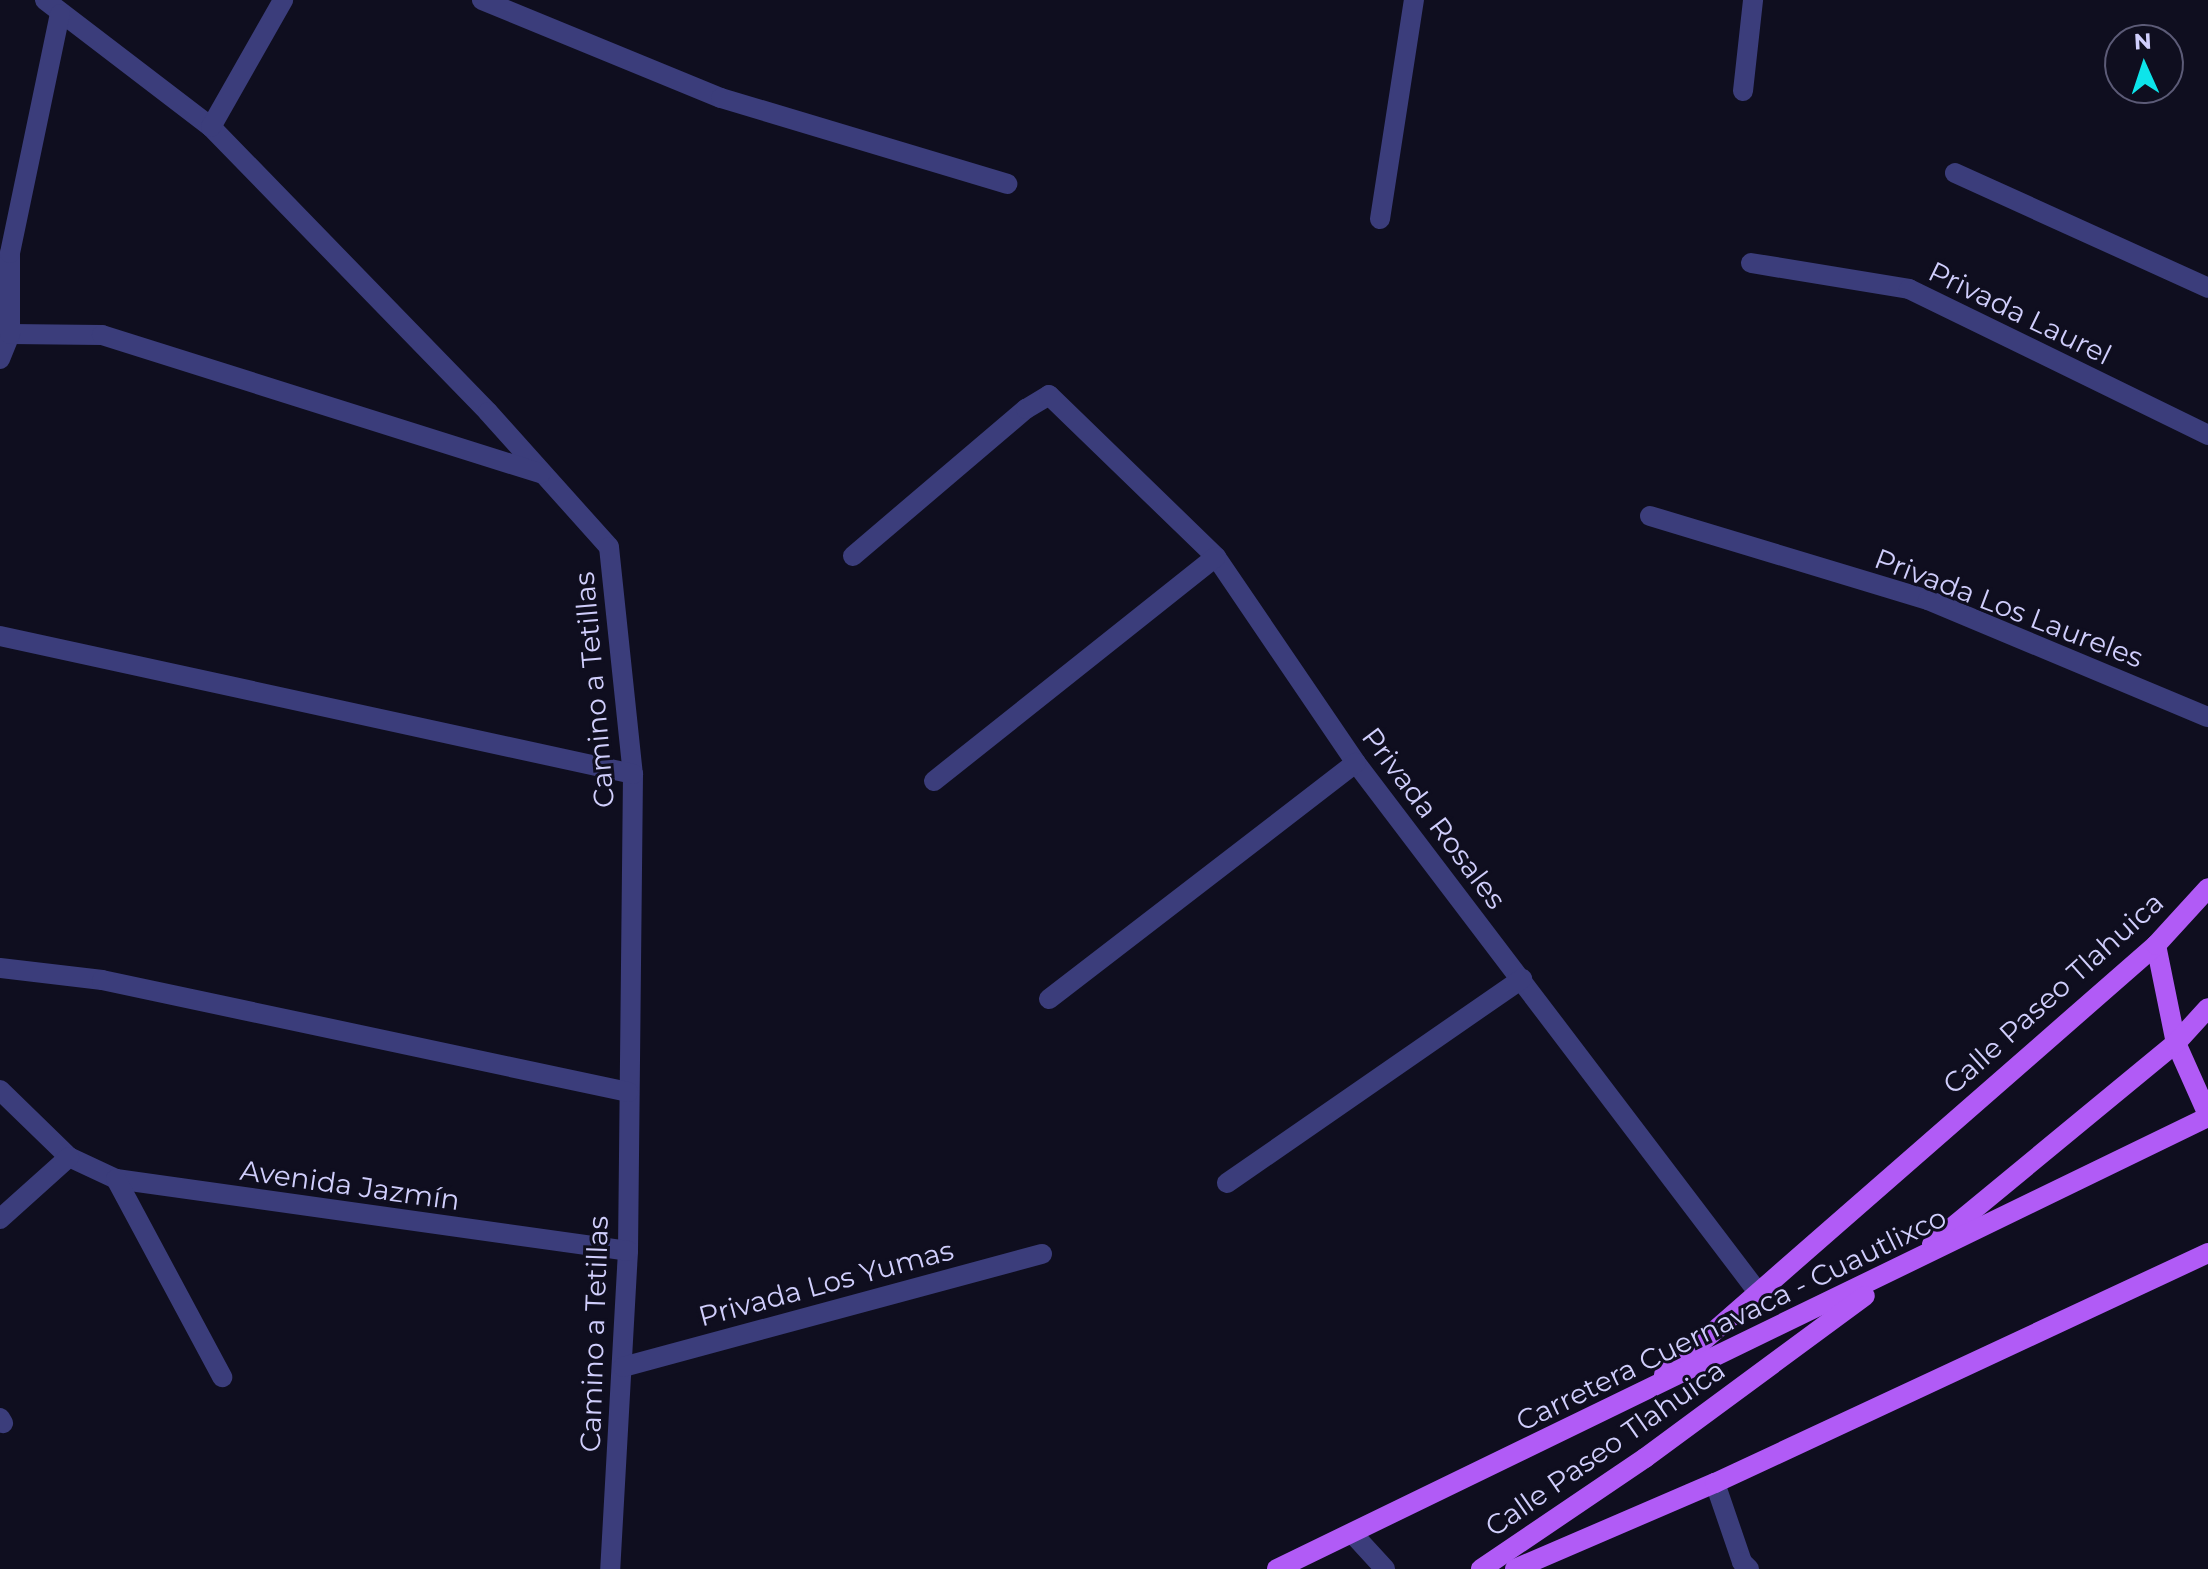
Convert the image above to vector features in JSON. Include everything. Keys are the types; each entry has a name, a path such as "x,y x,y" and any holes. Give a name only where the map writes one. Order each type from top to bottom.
{"main road":[{"name":"Calle Paseo Tlahuica","path":"1646,1391 2156,945 2208,888"},
{"path":"2156,945 2176,1043 2208,1116"},
{"name":"Calle Paseo Tlahuica","path":"1481,1569 1645,1458 1905,1267 2176,1043 2208,1008"},
{"name":"Carretera Cuernavaca - Cuautlixco","path":"1277,1569 1905,1267 2208,1116"},
{"path":"1515,1569 1715,1483 2208,1253"}],"street":[{"path":"211,127 283,0"},
{"path":"482,0 721,98 1007,184"},
{"path":"1380,219 1414,0"},
{"path":"1743,91 1753,0"},
{"path":"0,359 10,334 10,253 52,7"},
{"name":"Camino a Tetillas","path":"52,7 211,127 544,474 609,547 633,774 628,1251 610,1569"},
{"path":"1955,173 2208,288"},
{"name":"Privada Laurel","path":"1751,263 1909,289 2208,435"},
{"path":"10,334 102,335 544,474"},
{"name":"Privada Rosales","path":"853,556 1049,395 1216,557 1356,763 1757,1291"},
{"name":"Privada Los Laureles","path":"1650,516 1928,600 2208,717"},
{"path":"934,781 1216,557"},
{"path":"0,636 633,774"},
{"path":"1049,999 1356,763"},
{"path":"0,968 102,980 628,1092"},
{"path":"1227,1183 1522,979"},
{"name":"Avenida Jazmín","path":"0,1090 69,1157 116,1179 628,1251"},
{"path":"0,1219 69,1157"},
{"path":"116,1179 222,1377"},
{"name":"Privada Los Yumas","path":"623,1367 1042,1254"},
{"path":"1715,1483 1742,1562 1749,1569"},
{"path":"1352,1533 1385,1569"}]}
